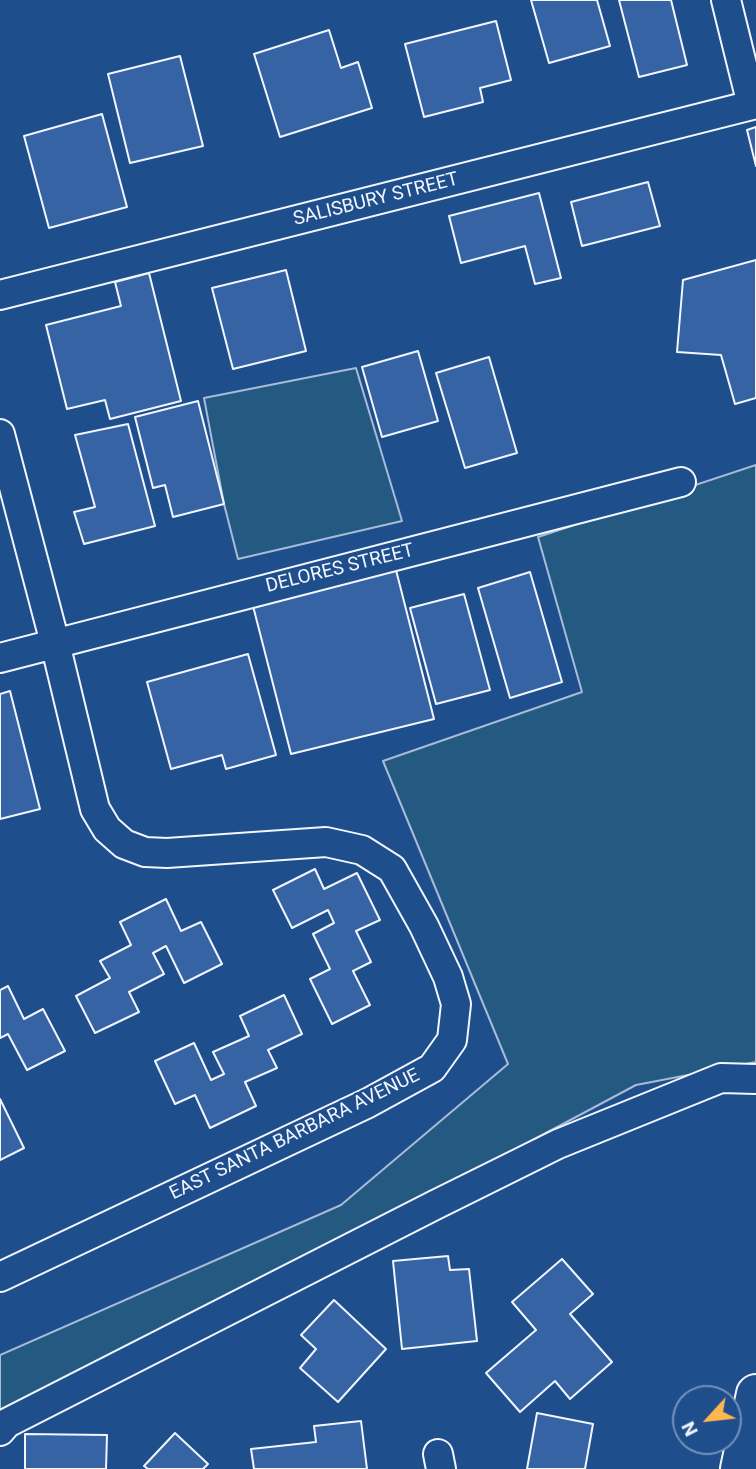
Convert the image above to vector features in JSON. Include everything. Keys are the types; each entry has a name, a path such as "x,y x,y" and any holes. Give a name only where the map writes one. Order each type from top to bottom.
{"main road":[{"path":"740,1469 756,1394"}],"street":[{"path":"726,0 755,105"},
{"name":"SALISBURY STREET","path":"0,295 755,105"},
{"name":"EAST SANTA BARBARA AVENUE","path":"0,434 96,809 107,829 124,844 145,852 167,853 326,842 362,850 392,869 424,926 448,977 456,1004 452,1040 432,1068 356,1108 0,1277"},
{"name":"DELORES STREET","path":"0,658 681,482"},
{"path":"0,1431 8,1423 558,1144 721,1078 756,1079"}],"shaded area":[{"path":"356,368 402,521 238,559 224,504 204,398"},
{"path":"756,465 756,1062 636,1085 289,1270 0,1416 0,1355 341,1205 508,1064 383,761 582,692 538,537"}],"building":[{"path":"531,0 597,0 610,46 549,63"},
{"path":"619,0 671,0 687,65 639,77"},
{"path":"496,21 511,80 480,88 483,102 424,117 405,44"},
{"path":"329,30 341,68 358,62 372,108 280,137 254,54"},
{"path":"180,56 203,146 130,163 108,74"},
{"path":"102,114 127,207 49,228 24,136"},
{"path":"756,127 756,166 747,130"},
{"path":"648,182 660,226 582,246 571,202"},
{"path":"539,193 561,278 535,284 525,246 461,263 449,216"},
{"path":"756,260 756,398 735,404 721,355 677,352 683,280"},
{"path":"286,270 306,351 233,369 212,288"},
{"path":"149,273 181,401 110,419 105,400 67,409 46,325 121,306 115,282"},
{"path":"418,351 438,421 382,437 362,367"},
{"path":"489,357 517,453 465,468 436,373"},
{"path":"198,401 224,504 173,517 165,485 153,488 135,417"},
{"path":"128,424 155,526 84,544 74,512 95,507 75,435"},
{"path":"396,570 434,719 291,754 253,606"},
{"path":"530,572 562,682 510,698 478,588"},
{"path":"464,594 490,690 436,704 410,608"},
{"path":"248,654 276,755 226,769 222,755 171,769 147,682"},
{"path":"10,691 40,809 0,819 0,694"},
{"path":"315,869 324,889 357,873 380,920 356,931 371,962 353,971 370,1005 332,1024 310,979 330,969 313,934 334,923 328,910 292,928 273,890"},
{"path":"166,899 181,931 201,922 222,964 184,983 166,946 153,953 164,974 129,992 139,1012 95,1033 76,996 110,978 100,961 131,945 120,922"},
{"path":"8,986 24,1019 43,1009 65,1051 27,1070 8,1034 0,1038 0,990"},
{"path":"284,995 302,1034 268,1050 277,1068 245,1082 256,1106 210,1128 195,1095 175,1104 155,1061 194,1043 211,1080 224,1074 213,1052 249,1036 240,1016"},
{"path":"0,1099 24,1148 0,1160"},
{"path":"448,1256 450,1270 469,1269 477,1341 402,1349 393,1261"},
{"path":"562,1259 593,1294 570,1314 612,1362 570,1399 555,1381 520,1412 486,1373 536,1330 512,1302"},
{"path":"334,1300 386,1349 338,1402 300,1368 316,1349 301,1335"},
{"path":"537,1413 593,1424 585,1469 527,1469"},
{"path":"361,1421 367,1469 254,1469 251,1449 316,1442 314,1426"},
{"path":"175,1433 208,1464 203,1469 148,1469 144,1466"},
{"path":"25,1434 107,1435 106,1469 25,1469"}]}
